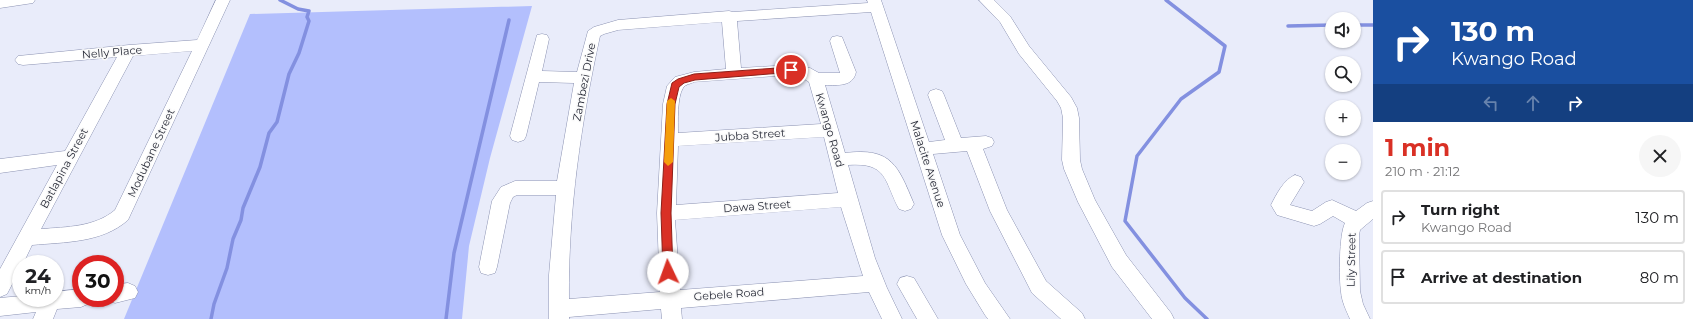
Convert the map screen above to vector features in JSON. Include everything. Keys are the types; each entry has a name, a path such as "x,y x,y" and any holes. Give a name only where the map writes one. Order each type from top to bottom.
{"street":[{"path":"0,3 28,0"},
{"name":"Modubane Street","path":"27,238 97,230 110,226 120,217 128,205 223,0"},
{"path":"986,0 1005,19 1024,50 1063,97 1069,108 1071,118 1071,160 1073,169 1087,202 1119,261 1164,319"},
{"name":"Zambezi Drive","path":"559,314 559,275 565,188 583,78 593,34 599,30 618,25 875,3"},
{"name":"Malacite Avenue","path":"875,3 951,235 966,268 981,295 1000,319"},
{"path":"729,16 734,73"},
{"path":"518,136 542,39"},
{"path":"816,80 843,79 847,77 848,72 837,41"},
{"name":"Nelly Place","path":"23,60 201,45"},
{"name":"Batlapina Street","path":"0,288 129,50"},
{"name":"Kwango Road","path":"669,140 671,104 675,86 681,81 694,77 734,73 791,70 811,74 816,80 839,160 848,199 875,283 892,319"},
{"path":"533,76 583,78"},
{"path":"936,95 971,143 999,212 1039,287 1075,319"},
{"name":"Jubba Street","path":"669,140 830,130"},
{"path":"669,140 666,231 672,319"},
{"path":"923,149 971,143"},
{"path":"0,166 70,157"},
{"path":"839,160 862,157 878,163 894,175 905,204"},
{"path":"1295,182 1280,205 1283,210 1314,219 1332,207 1358,221"},
{"path":"488,267 501,201 507,192 515,188 565,188"},
{"name":"Dawa Street","path":"666,213 848,199"},
{"name":"Lily Street","path":"1360,319 1353,305 1350,291 1350,235 1352,226 1373,208"},
{"name":"Gebele Road","path":"559,314 670,299 875,283"},
{"path":"907,284 928,319"},
{"path":"0,307 47,310 72,301"}],"shaded area":[{"path":"532,6 490,158 469,246 462,319 124,319 250,14"}],"waterway":[{"path":"211,319 214,304 227,268 233,239 241,220 243,208 260,167 269,133 277,122 289,74 299,53 309,21 307,17 309,11 298,9 280,0"},
{"path":"1166,0 1225,46 1219,72 1181,99 1137,156 1125,221 1185,298 1207,319"},
{"path":"446,319 454,253 509,20"},
{"path":"1288,26 1325,25"},
{"path":"1361,25 1373,25"}],"slow traffic":[{"path":"668,162 671,101"}],"route":[{"path":"668,272 666,213 671,104 675,86 681,81 694,77 791,70"}]}
